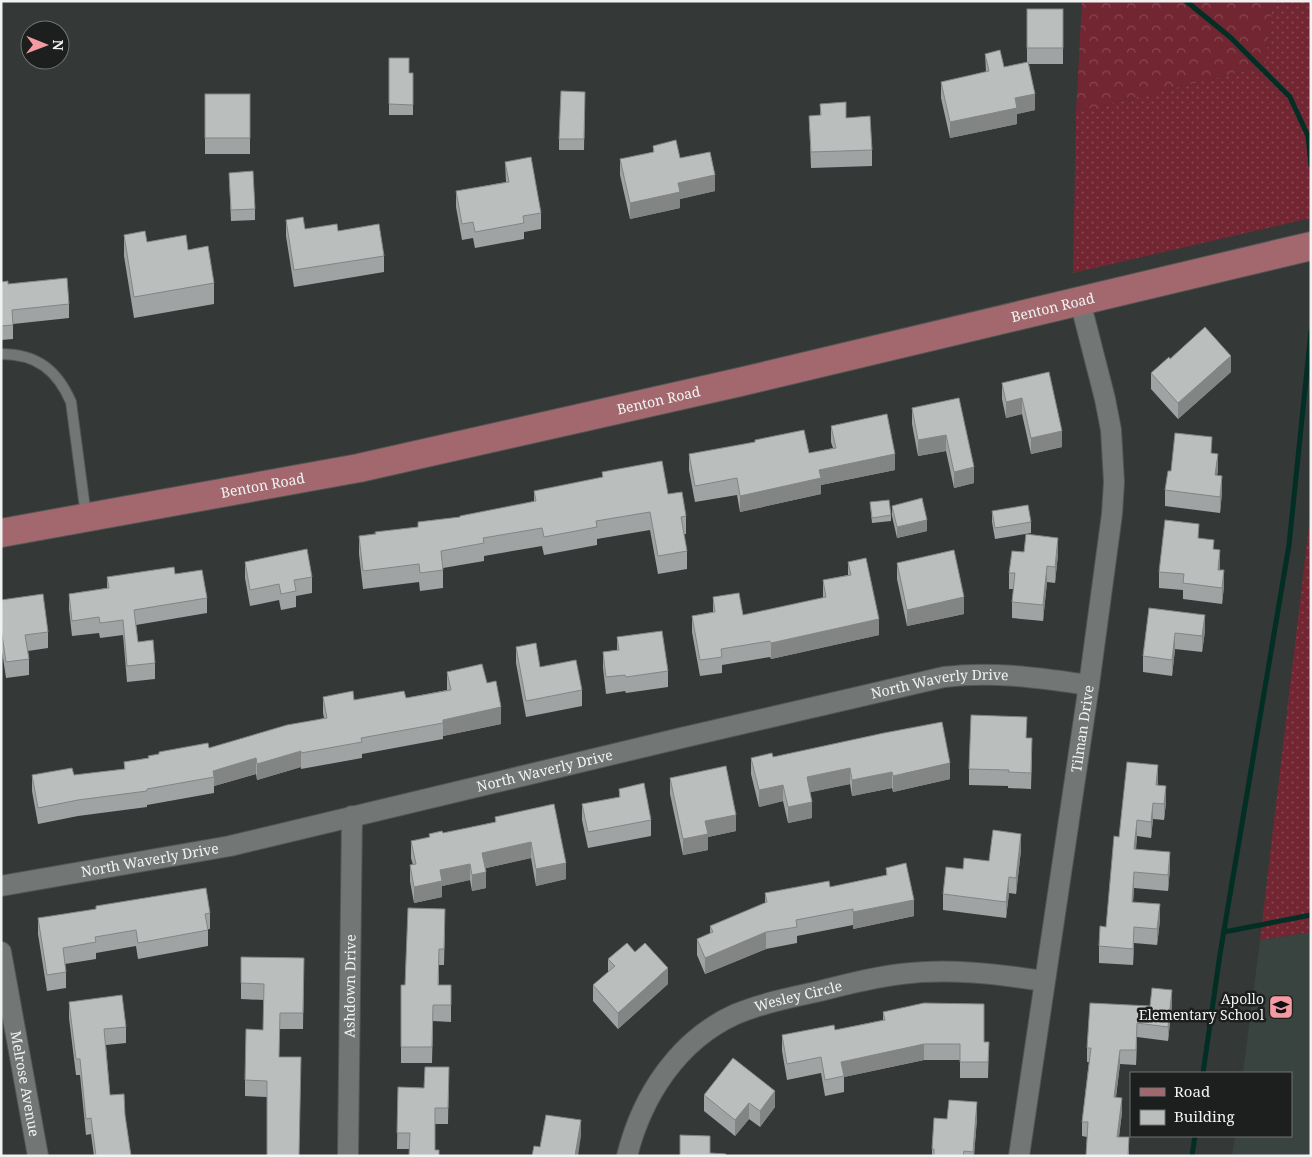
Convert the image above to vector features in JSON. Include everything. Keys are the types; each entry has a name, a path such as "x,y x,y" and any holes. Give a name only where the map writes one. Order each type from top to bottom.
{"main road":[{"name":"Benton Road","path":"1,533 359,468 657,401 1311,246"}],"street":[{"name":"Tilman Drive","path":"1019,1156 1108,552 1114,482 1111,430 1080,302"},
{"name":"North Waverly Drive","path":"1,886 230,846 944,677 1009,674 1089,684"},
{"name":"Ashdown Drive","path":"348,1156 352,816"},
{"name":"Melrose Avenue","path":"1,952 38,1156"},
{"name":"Wesley Circle","path":"627,1156 641,1113 652,1090 667,1070 693,1042 722,1021 737,1014 780,1000 902,974 976,972 1044,981"}],"lane":[{"path":"1,354 17,354 36,360 52,372 64,385 71,402 86,518"}],"shaded area":[{"name":"Apollo Elementary School","path":"1311,932 1311,1156 1232,1156 1235,1137 1292,1137 1292,1072 1243,1072 1260,940"}],"green space":[{"path":"1082,1 1273,1 1265,66 1076,112"},
{"path":"1273,1 1311,1 1311,218 1073,273 1076,112 1265,66"},
{"path":"1311,509 1311,932 1260,940"}],"building":[{"path":"1027,9 1063,9 1063,48 1027,48"},
{"path":"1000,50 1004,67 1028,62 1035,94 1015,98 1017,108 950,122 941,82 989,71 985,54"},
{"path":"389,58 409,58 409,73 413,73 413,105 389,104"},
{"path":"561,91 585,92 584,139 559,139"},
{"path":"205,94 250,94 250,138 205,138"},
{"path":"846,102 846,118 870,116 872,150 811,152 809,116 821,115 820,104"},
{"path":"676,140 680,158 710,152 715,175 678,183 680,192 630,203 620,159 654,152 653,146"},
{"path":"531,157 541,213 523,216 524,223 475,232 473,222 462,224 456,191 509,182 505,162"},
{"path":"253,171 255,209 231,210 229,173"},
{"path":"303,217 305,229 337,224 338,231 379,224 384,256 294,270 286,220"},
{"path":"145,231 147,242 186,235 188,250 208,246 214,283 134,297 124,235"},
{"path":"67,278 69,304 12,310 13,325 1,326 1,282 8,281 8,284"},
{"path":"1205,327 1231,356 1178,403 1151,373 1169,357 1170,359"},
{"path":"1049,372 1062,431 1031,438 1022,398 1006,402 1002,383"},
{"path":"959,398 974,467 954,472 946,435 918,440 912,408"},
{"path":"887,414 895,454 819,470 821,478 740,496 737,478 695,486 689,454 755,442 755,440 804,430 809,453 836,448 831,426"},
{"path":"1175,433 1212,437 1211,453 1218,454 1215,475 1222,476 1220,497 1165,490 1168,471 1171,471"},
{"path":"662,461 668,494 682,492 686,516 681,517 687,551 658,556 650,512 596,521 597,527 544,537 542,528 483,538 484,543 441,551 443,570 420,573 419,564 363,571 359,536 376,534 375,532 418,527 418,522 460,517 536,501 534,491 603,477 602,472"},
{"path":"922,498 927,520 897,527 892,506"},
{"path":"889,500 891,515 872,518 870,502"},
{"path":"1028,505 1031,522 995,528 992,511"},
{"path":"1165,520 1199,524 1198,538 1214,540 1213,549 1220,550 1218,570 1224,570 1222,588 1183,583 1184,574 1159,572"},
{"path":"1026,534 1058,538 1055,567 1047,566 1043,605 1012,602 1015,573 1009,573 1012,551 1024,552"},
{"path":"307,549 312,577 294,580 296,591 281,594 279,584 250,590 245,562"},
{"path":"954,550 964,597 907,610 897,563"},
{"path":"866,558 879,619 771,643 770,641 721,649 722,657 700,660 692,616 715,612 713,597 739,593 743,615 826,597 823,580 851,575 848,562"},
{"path":"174,567 175,574 202,570 207,598 134,610 138,642 153,640 155,663 127,666 123,620 100,623 99,617 72,621 69,594 109,588 107,577"},
{"path":"43,594 48,632 25,635 29,659 6,662 1,628 1,600"},
{"path":"1149,608 1205,615 1202,636 1175,633 1172,660 1143,656"},
{"path":"662,631 668,671 626,677 625,675 606,677 603,652 619,650 617,637"},
{"path":"536,643 540,667 576,660 582,690 526,701 516,647"},
{"path":"482,664 487,683 496,681 501,707 443,720 443,723 361,738 362,742 301,753 301,751 257,764 256,758 213,771 214,777 147,789 147,791 78,800 38,808 32,775 72,768 74,775 125,769 124,762 149,758 148,756 159,754 159,752 208,743 209,748 287,725 327,718 323,697 353,691 354,700 404,691 406,698 451,690 447,672"},
{"path":"971,715 1027,717 1026,738 1032,738 1031,773 1008,772 1009,770 969,769"},
{"path":"942,722 950,763 893,776 892,772 852,780 850,768 807,777 812,802 788,807 783,785 759,790 751,758 772,753 773,757"},
{"path":"1127,762 1158,765 1156,785 1166,786 1164,804 1153,803 1151,822 1137,820 1134,849 1170,852 1168,875 1134,872 1132,902 1160,904 1157,929 1134,927 1133,949 1099,946 1100,926 1106,927 1114,836 1119,837"},
{"path":"726,766 736,815 705,821 708,834 683,839 670,778"},
{"path":"644,783 651,820 588,832 582,804 620,797 619,789"},
{"path":"554,804 566,863 536,869 531,842 482,853 486,872 472,875 470,864 440,870 442,881 414,887 410,865 416,864 411,841 430,837 429,834 442,831 443,833 496,822 495,817"},
{"path":"993,830 1021,834 1016,878 1009,877 1006,902 943,894 946,867 963,869 964,858 989,861"},
{"path":"906,863 914,900 853,912 853,909 796,920 797,927 766,932 705,958 697,939 713,932 710,926 767,902 765,893 829,881 830,887 887,875 886,868"},
{"path":"206,888 210,913 205,914 208,930 138,943 136,930 95,937 96,942 63,948 66,972 47,975 38,918 96,909 96,906"},
{"path":"408,908 445,909 444,949 439,949 438,985 451,985 451,1005 433,1005 432,1047 401,1047 401,985 405,985"},
{"path":"627,943 635,952 645,943 668,968 618,1013 593,985 615,966 608,959"},
{"path":"241,957 304,958 303,1013 280,1013 279,1057 301,1057 299,1156 267,1156 267,1081 245,1080 246,1029 263,1030 264,984 241,983"},
{"path":"1152,988 1172,990 1168,1027 1137,1023 1136,1050 1120,1050 1114,1097 1122,1098 1117,1137 1129,1137 1128,1156 1086,1156 1088,1122 1082,1122 1091,1048 1087,1048 1090,1003 1150,1006"},
{"path":"122,995 126,1027 104,1029 110,1095 124,1094 131,1156 96,1156 91,1118 86,1119 80,1059 76,1059 69,1002"},
{"path":"924,1003 984,1004 984,1042 989,1042 988,1062 960,1062 960,1044 924,1044 841,1062 844,1076 825,1080 821,1057 787,1064 782,1035 834,1025 835,1030 885,1020 883,1012"},
{"path":"733,1058 775,1091 760,1111 749,1103 735,1120 704,1095"},
{"path":"425,1067 449,1067 448,1108 435,1108 435,1150 439,1150 439,1156 409,1156 410,1133 397,1133 398,1087 424,1088"},
{"path":"949,1100 977,1102 973,1152 964,1151 963,1156 934,1156 934,1149 932,1149 934,1118 947,1119"},
{"path":"546,1115 581,1120 575,1156 532,1156 534,1146 540,1147"},
{"path":"680,1135 710,1136 710,1153 726,1154 726,1156 680,1156"}],"waterway":[{"path":"1186,1 1230,37 1290,97 1308,136 1311,166"},
{"path":"1203,1072 1220,954 1289,545 1311,331"},
{"path":"1224,932 1311,915"},
{"path":"1192,1156 1195,1137"}],"place":[{"name":"Apollo Elementary School","path":"1281,1007"}]}
